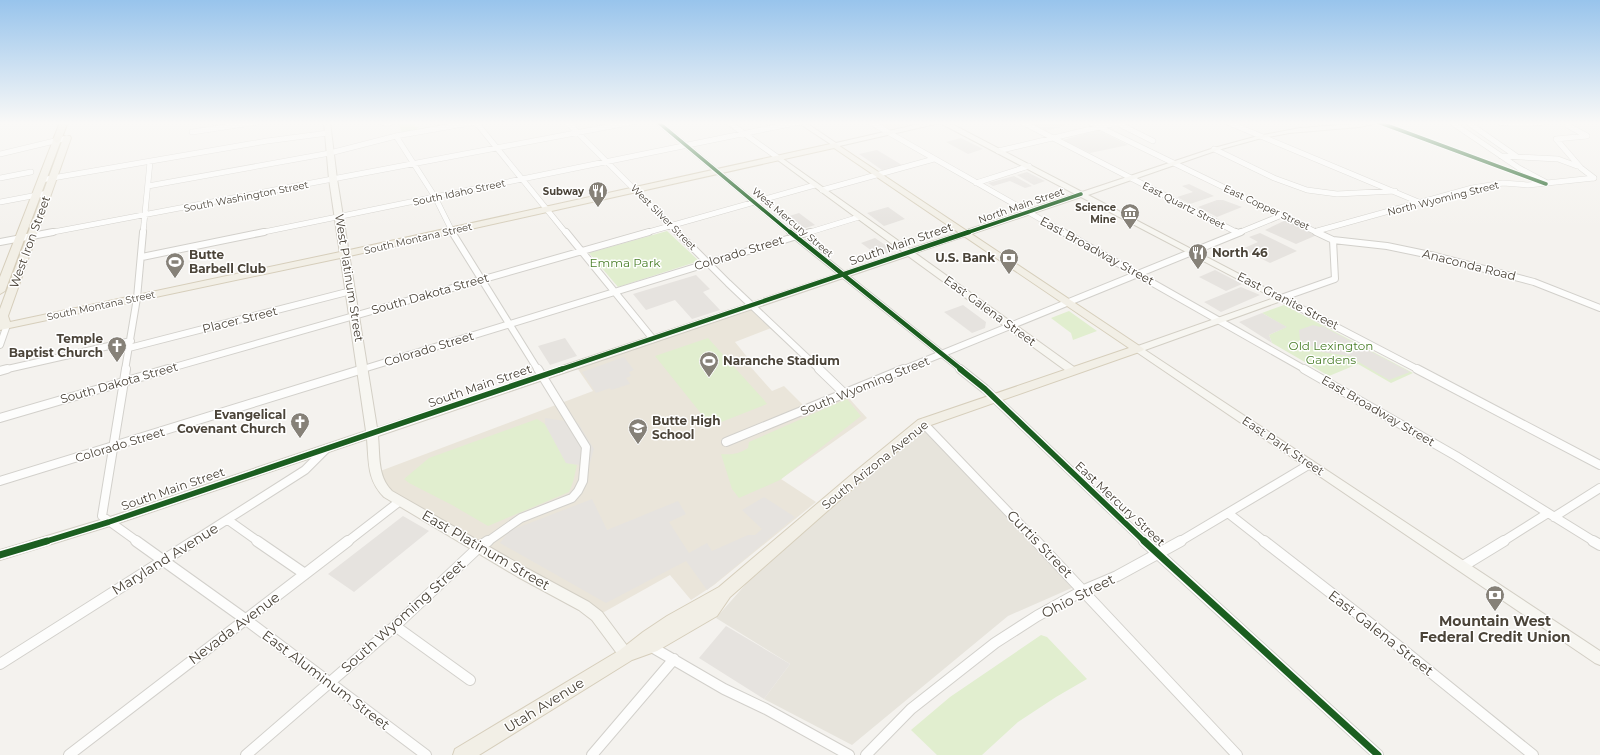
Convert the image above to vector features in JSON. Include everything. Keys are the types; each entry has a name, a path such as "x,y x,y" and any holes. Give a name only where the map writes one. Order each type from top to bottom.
{"main road":[{"name":"West Iron Street","path":"0,292 50,157"},
{"name":"West Iron Street","path":"4,326 3,316 60,157"},
{"name":"South Montana Street","path":"4,326 346,254 780,157"},
{"name":"East Park Street","path":"853,157 1138,349"},
{"name":"South Arizona Avenue","path":"711,611 724,592 862,473 923,423 1138,349"},
{"name":"Utah Avenue","path":"645,644 694,608 724,592"},
{"name":"Utah Avenue","path":"462,755 645,644 711,611"}],"street":[{"path":"41,180 177,157"},
{"path":"148,186 307,157"},
{"name":"West Platinum Street","path":"330,157 332,179 352,292 372,433"},
{"name":"South Wyoming Street","path":"246,755 395,626 479,547 521,518 572,498 584,481 586,447 451,230 435,197 409,157"},
{"name":"South Washington Street","path":"0,242 445,157"},
{"path":"504,157 653,338"},
{"name":"West Silver Street","path":"602,157 672,225 751,305 845,394"},
{"name":"South Idaho Street","path":"142,257 629,157"},
{"name":"West Mercury Street","path":"702,157 842,275"},
{"name":"East Broadway Street","path":"931,157 1456,456 1600,545"},
{"name":"East Granite Street","path":"1011,157 1600,465"},
{"name":"East Quartz Street","path":"1089,157 1238,233"},
{"name":"East Copper Street","path":"1161,157 1333,240"},
{"name":"North Main Street","path":"966,233 1191,157"},
{"path":"1230,157 1284,182 1314,191 1336,194 1348,192 1376,193 1395,191"},
{"path":"1310,157 1395,191 1421,203"},
{"path":"1503,157 1547,183"},
{"path":"1534,157 1558,159 1581,168"},
{"path":"1572,157 1581,168"},
{"name":"East Galena Street","path":"777,158 1073,371"},
{"path":"822,190 934,159"},
{"path":"109,522 102,516 137,298 150,162"},
{"path":"976,183 1029,166"},
{"name":"North Wyoming Street","path":"1317,231 1472,188 1502,183 1528,185 1594,178 1581,168"},
{"path":"0,178 31,172"},
{"name":"South Dakota Street","path":"0,418 124,381 815,185"},
{"path":"0,202 48,194"},
{"path":"1070,303 1282,215"},
{"name":"Colorado Street","path":"0,482 859,216"},
{"name":"South Main Street","path":"0,555 109,522 966,233"},
{"path":"1138,349 1335,279 1333,240"},
{"name":"Anaconda Road","path":"1333,240 1388,246 1435,256 1534,282 1600,308"},
{"name":"East Mercury Street","path":"842,275 943,354 993,398 1158,554 1378,755"},
{"name":"Placer Street","path":"0,371 130,344 352,292"},
{"name":"South Wyoming Street","path":"726,442 1070,303"},
{"name":"West Iron Street","path":"0,345 4,326"},
{"name":"East Park Street","path":"1138,349 1600,659"},
{"name":"Curtis Street","path":"923,423 1084,590 1237,755"},
{"name":"East Platinum Street","path":"372,433 376,477 381,487 388,494 584,606 597,616 626,655"},
{"name":"Maryland Avenue","path":"0,664 305,470 326,448"},
{"name":"Ohio Street","path":"866,755 911,709 995,643 1037,616 1084,590 1117,576 1158,554 1310,464"},
{"path":"1463,566 1600,488"},
{"name":"Nevada Avenue","path":"68,755 400,501"},
{"name":"East Galena Street","path":"1228,513 1376,628 1533,755"},
{"path":"228,520 305,574"},
{"name":"East Aluminum Street","path":"109,522 245,619 328,683 426,755"},
{"path":"395,626 470,680"},
{"path":"645,644 849,755"},
{"path":"592,755 674,659"}],"shaded area":[{"path":"864,157 889,157 902,165 882,170"},
{"path":"1027,172 1045,181 1034,185 1017,175"},
{"path":"1014,176 1032,186 1025,188 1010,181 993,186 988,183"},
{"path":"1189,184 1214,196 1190,204 1177,197 1193,192 1182,186"},
{"path":"1217,200 1223,200 1242,207 1217,217 1198,207"},
{"path":"888,207 905,219 884,226 867,213"},
{"path":"799,213 815,225 802,229 786,217"},
{"path":"1286,220 1317,235 1296,244 1265,230"},
{"path":"1260,233 1297,251 1270,263 1242,249 1258,242 1249,237"},
{"path":"875,238 894,251 879,256 861,243"},
{"path":"1215,270 1242,284 1226,291 1199,277"},
{"path":"696,275 710,289 703,292 720,310 692,319 675,300 646,310 633,294"},
{"path":"1241,287 1260,295 1221,312 1204,302"},
{"name":"Butte High School","path":"751,305 774,327 735,342 752,363 749,365 772,391 784,386 807,409 845,394 867,418 781,479 816,502 714,585 691,600 670,575 597,616 381,487 375,473 593,391 575,365"},
{"path":"963,305 986,322 985,328 972,333 944,312"},
{"path":"1262,313 1287,327 1269,335 1272,343 1239,322"},
{"path":"1313,325 1320,327 1322,326 1410,372 1389,380 1357,361 1357,357 1321,352 1300,340 1299,330"},
{"path":"565,338 577,356 550,365 538,346"},
{"path":"624,357 634,370 629,372 631,376 626,378 630,384 611,390 610,388 596,393 582,372"},
{"path":"545,418 578,423 594,449 589,466 566,463 545,424"},
{"path":"924,425 1074,587 1008,616 852,745 764,699 790,664 716,618 753,576"},
{"path":"764,497 795,517 707,590 686,561 606,603 500,543 509,531 592,499 607,530 678,501 686,514 669,522 689,553 707,543 712,551 748,535 755,535 762,529 742,510"},
{"path":"403,516 429,531 354,592 328,574"},
{"path":"726,626 790,664 764,699 699,658"}],"green space":[{"name":"Emma Park","path":"667,231 699,261 618,287 589,253"},
{"name":"Old Lexington Gardens","path":"1284,305 1413,373 1391,383 1358,364 1329,376 1272,343 1269,335 1286,327 1262,313"},
{"path":"1069,311 1097,331 1073,340 1071,333 1051,318"},
{"name":"Naranche Stadium","path":"708,338 767,404 711,426 655,356"},
{"path":"847,399 861,416 780,480 739,498 732,489 721,454 741,452 748,448 749,442"},
{"path":"537,419 545,424 566,463 577,465 569,492 488,526 404,479 429,458"},
{"path":"1041,635 1047,637 1087,679 1018,722 982,755 937,755 911,730 950,697"}],"cycle path":[{"path":"700,157 842,275 985,389 1158,554 1378,755"},
{"path":"1473,157 1546,184"},
{"path":"0,555 109,522 1081,194"}],"place":[{"name":"Subway","path":"598,208"},
{"name":"Science Mine","path":"1130,230"},
{"name":"North 46","path":"1198,270"},
{"name":"U.S. Bank","path":"1009,275"},
{"name":"Butte Barbell Club","path":"175,279"},
{"name":"Temple Baptist Church","path":"117,363"},
{"name":"Naranche Stadium","path":"709,378"},
{"name":"Evangelical Covenant Church","path":"300,439"},
{"name":"Butte High School","path":"638,445"},
{"name":"Mountain West Federal Credit Union","path":"1495,612"}]}
